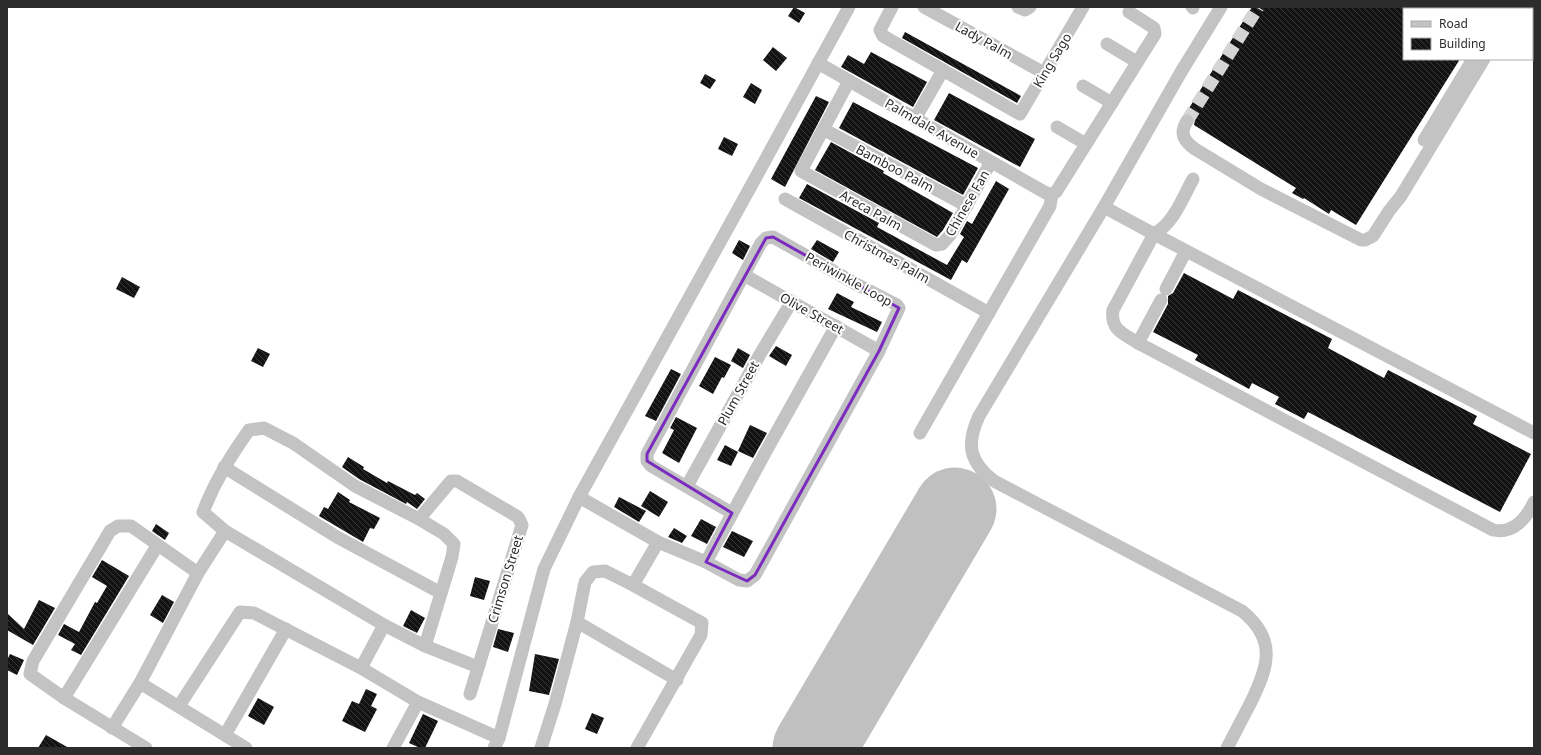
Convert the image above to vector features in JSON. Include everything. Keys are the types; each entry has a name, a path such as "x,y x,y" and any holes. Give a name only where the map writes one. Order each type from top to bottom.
{"street":[{"path":"179,706 240,612 254,612 361,668 418,702 497,743 544,569 579,497 748,193 849,7"},
{"path":"892,7 880,30 883,36 942,70 915,119"},
{"name":"Lady Palm","path":"924,7 1044,73"},
{"name":"King Sago","path":"942,70 1020,114 1083,7"},
{"path":"1221,7 1181,72 1104,207 979,416 972,435 972,450 975,460 980,468 994,481 1242,611 1255,623 1264,640 1267,659 1265,668 1257,689 1227,748"},
{"path":"920,433 1050,206 1049,193 1056,192 1155,34 1154,28 1129,12"},
{"path":"1107,44 1137,62"},
{"path":"1389,211 1395,191 1472,60"},
{"path":"1187,121 1183,128 1182,134 1187,143 1195,150 1261,189 1361,240 1365,240 1373,236 1389,211 1401,196 1483,60"},
{"name":"Palmdale Avenue","path":"818,63 991,162 1049,193"},
{"path":"824,129 849,81"},
{"path":"1083,86 1112,103"},
{"path":"1057,127 1086,144"},
{"name":"Areca Palm","path":"824,129 801,171 936,245 942,244"},
{"name":"Bamboo Palm","path":"824,129 967,206"},
{"name":"Chinese Fan","path":"942,244 950,235 991,162"},
{"path":"1193,179 1172,219 1161,230 1154,234 1113,310 1112,316 1116,328 1138,343 1493,530 1508,530 1517,525 1525,517 1534,502"},
{"name":"Christmas Palm","path":"785,199 988,313"},
{"path":"1104,207 1534,433"},
{"name":"Periwinkle Loop","path":"687,486 651,466 646,461 647,454 744,275 766,238 773,237 899,308 879,351 755,575 747,581 739,580 706,562"},
{"path":"1138,343 1186,251"},
{"name":"Olive Street","path":"744,275 879,351"},
{"name":"Plum Street","path":"687,486 759,356 792,301"},
{"path":"579,497 658,542 706,562 836,326"},
{"path":"425,646 452,558 454,544 444,534 355,486 293,443 264,428 249,430 224,467 211,492 203,512 225,531 384,625 425,646 478,667"},
{"path":"224,467 337,537 441,592"},
{"name":"Crimson Street","path":"418,519 451,481 457,481 518,517 522,525 470,694"},
{"path":"687,486 732,513"},
{"path":"146,748 64,698 30,674 33,661 110,531 118,526 131,526 157,546 198,573"},
{"path":"112,728 140,683 198,573 225,531"},
{"path":"633,585 658,542"},
{"path":"64,698 157,546"},
{"path":"541,748 555,704 577,622 585,582 593,572 605,571 702,623 702,635 637,748"},
{"path":"577,622 677,680"},
{"path":"361,668 384,625"},
{"path":"225,735 286,629"},
{"path":"140,683 246,748"},
{"path":"393,748 418,702"}],"highlighted area":[{"path":"773,237 899,308 879,351 755,575 747,581 706,562 732,513 647,461 647,454 766,238"}],"building":[{"path":"794,7 805,13 799,23 788,16"},
{"path":"1252,7 1404,7 1403,60 1459,60 1356,225 1331,210 1329,214 1304,198 1303,199 1292,193 1296,188 1194,125 1194,116 1186,113"},
{"path":"905,32 1021,96 1017,103 902,38"},
{"path":"773,47 787,58 776,71 763,60"},
{"path":"871,52 927,82 913,107 841,67 848,55 864,64"},
{"path":"705,74 716,80 710,89 700,83"},
{"path":"751,83 762,90 755,104 743,97"},
{"path":"949,93 1035,139 1020,167 934,120"},
{"path":"816,96 829,102 785,187 771,179"},
{"path":"853,102 978,168 963,195 839,128"},
{"path":"724,137 738,144 732,156 718,149"},
{"path":"831,142 884,171 883,173 953,213 943,230 937,237 815,170"},
{"path":"996,181 1009,189 967,263 962,260 951,280 799,198 807,184 879,223 877,227 947,265 964,237 960,234 967,221 972,224"},
{"path":"739,240 750,246 743,260 732,253"},
{"path":"817,240 839,252 833,262 811,249"},
{"path":"1184,273 1233,299 1238,290 1332,339 1328,348 1384,378 1388,370 1477,416 1473,424 1531,454 1500,512 1308,412 1304,419 1275,404 1279,397 1252,383 1249,389 1195,360 1198,355 1153,332 1168,304 1168,296 1173,293"},
{"path":"122,277 140,287 134,298 116,289"},
{"path":"837,293 854,302 851,307 882,322 877,332 828,309"},
{"path":"776,346 792,355 786,366 769,356"},
{"path":"258,348 270,354 263,367 251,361"},
{"path":"738,348 750,355 743,368 731,361"},
{"path":"715,357 731,365 724,378 722,377 713,394 699,386"},
{"path":"671,369 681,374 656,421 645,416"},
{"path":"676,417 697,428 679,463 662,453 674,430 670,428"},
{"path":"750,425 767,433 753,458 738,451"},
{"path":"725,445 738,452 731,466 717,460"},
{"path":"348,457 364,467 363,469 387,483 388,481 415,495 417,493 425,499 417,509 407,502 406,504 359,479 342,467"},
{"path":"650,491 668,502 659,517 641,506"},
{"path":"338,492 350,500 349,502 380,518 374,529 370,528 363,542 319,516 324,507 328,509"},
{"path":"619,497 646,511 639,522 614,507"},
{"path":"701,519 716,527 707,544 691,536"},
{"path":"156,524 169,533 165,540 152,531"},
{"path":"674,528 687,536 682,543 668,537"},
{"path":"732,531 753,541 744,557 723,547"},
{"path":"102,560 129,576 81,655 71,650 75,644 58,635 64,624 79,632 95,602 97,603 107,586 92,577"},
{"path":"475,577 490,581 484,600 470,596"},
{"path":"162,595 174,602 163,623 150,615"},
{"path":"39,600 55,608 33,645 7,630 7,613 24,629"},
{"path":"411,610 425,618 417,633 403,626"},
{"path":"498,629 514,633 508,652 493,647"},
{"path":"10,654 24,660 17,675 7,670 7,660"},
{"path":"535,654 559,659 549,695 529,691"},
{"path":"366,689 377,694 371,706 377,709 365,732 342,721 352,701 359,704"},
{"path":"258,698 274,707 264,725 248,716"},
{"path":"592,713 604,718 597,734 585,729"},
{"path":"423,714 438,721 425,748 420,748 409,743"},
{"path":"46,735 69,748 38,748"}],"runway":[{"path":"814,748 955,509"}],"tunnel":[{"path":"1187,121 1258,7"}]}
